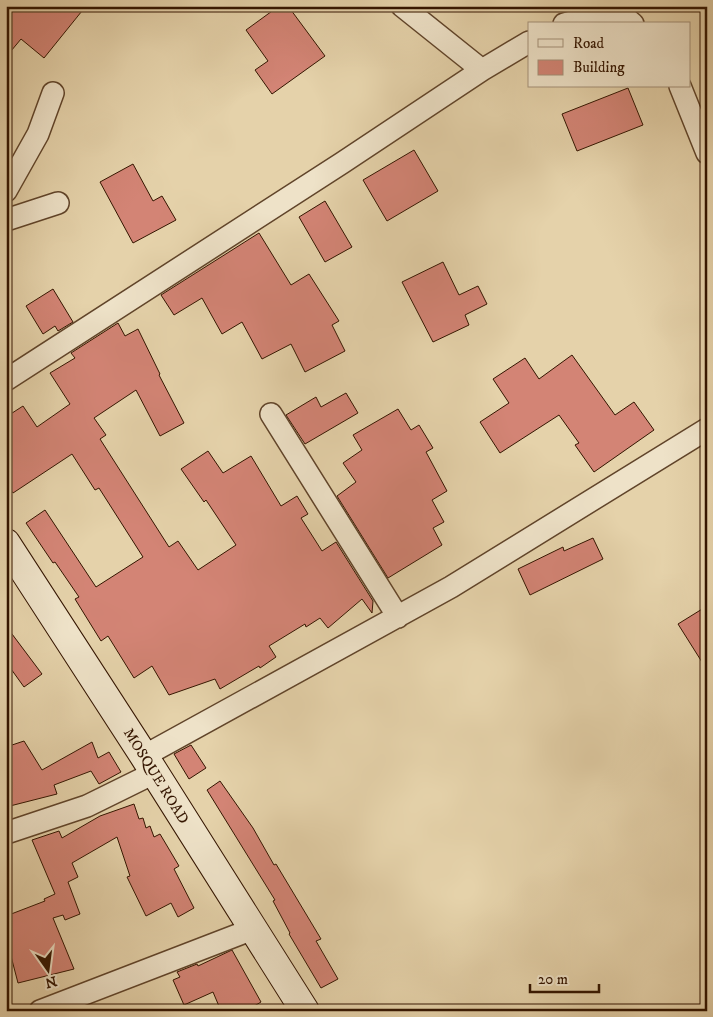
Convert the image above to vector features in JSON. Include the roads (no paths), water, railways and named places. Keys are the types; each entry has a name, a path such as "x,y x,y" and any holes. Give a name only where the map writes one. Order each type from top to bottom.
{"street":[{"path":"402,6 482,70"},
{"path":"571,22 599,14 619,12 630,22"},
{"path":"6,380 327,173 482,70 528,43"},
{"path":"681,88 707,153"},
{"path":"6,191 38,134 53,93"},
{"path":"6,220 58,203"},
{"path":"271,414 398,617"},
{"path":"6,832 87,806 149,764 451,587 707,429"},
{"name":"MOSQUE ROAD","path":"6,543 149,764 305,1011"},
{"path":"40,1011 253,929"}]}
